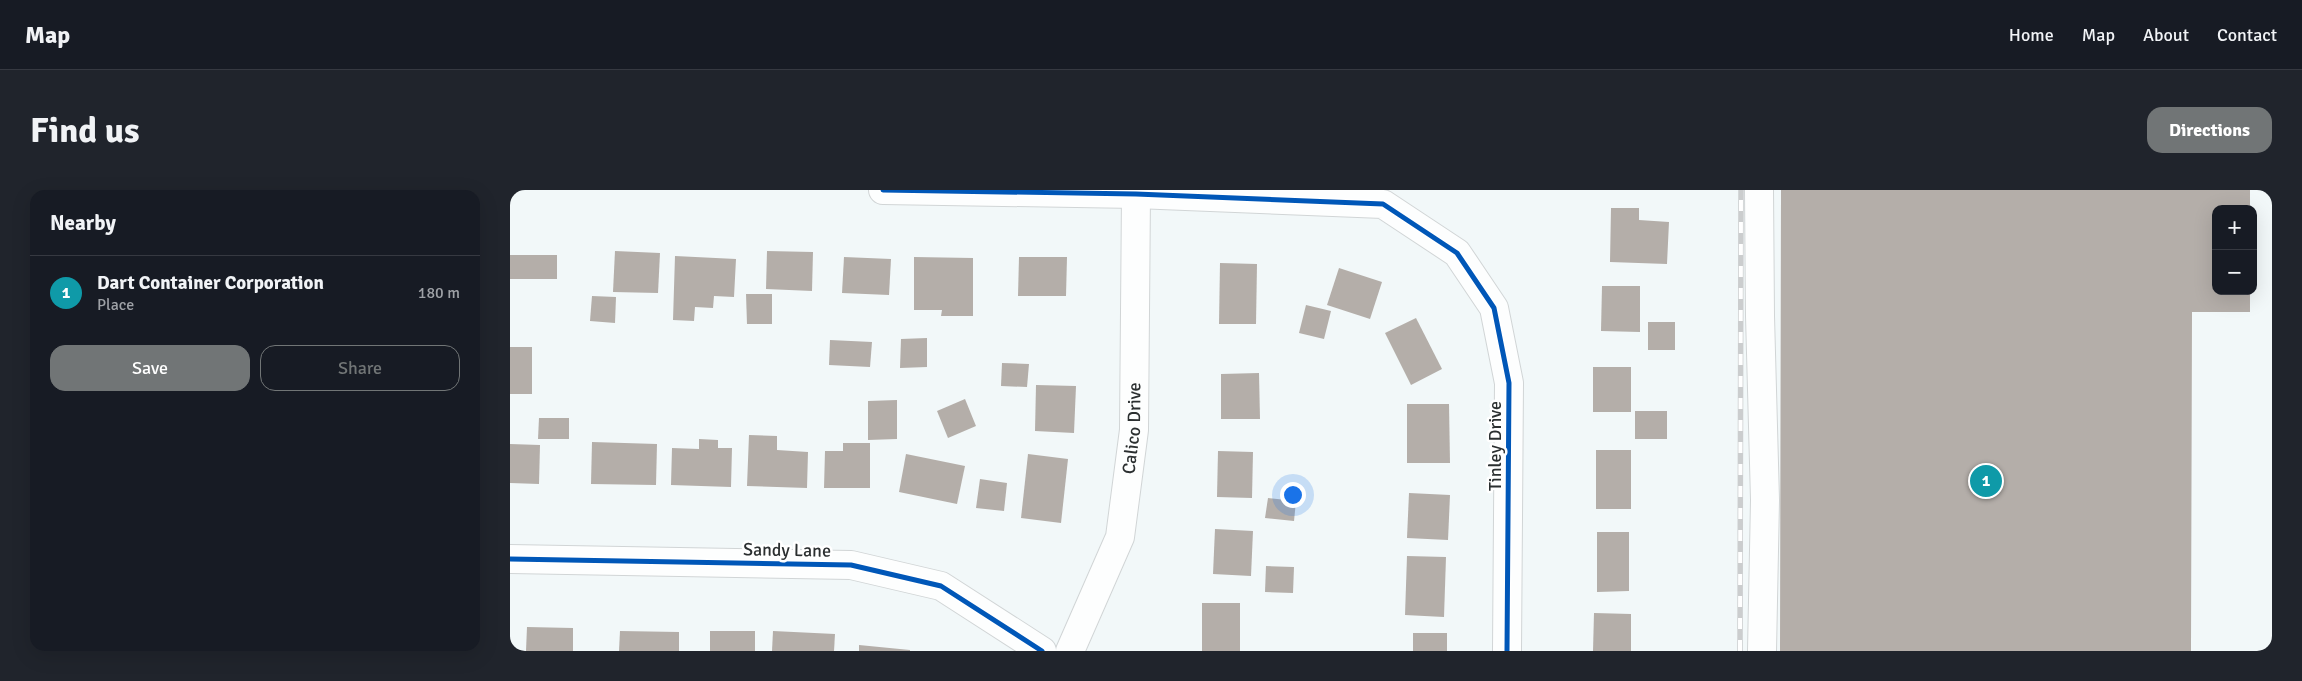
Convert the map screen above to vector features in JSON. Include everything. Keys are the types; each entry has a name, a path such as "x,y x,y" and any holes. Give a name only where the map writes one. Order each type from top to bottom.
{"street":[{"path":"883,190 1136,194"},
{"path":"1760,190 1760,316 1765,500 1762,651"},
{"name":"Tinley Drive","path":"1136,194 1383,204 1457,254 1494,308 1508,383 1507,651"},
{"name":"Calico Drive","path":"1070,651 1120,537 1134,430 1136,194"},
{"name":"Sandy Lane","path":"510,559 851,565 942,586 1042,651"}],"building":[{"path":"1781,190 2250,190 2250,205 2212,205 2212,295 2250,295 2250,312 2192,312 2191,651 1780,651"},
{"path":"1611,208 1639,208 1639,220 1669,222 1667,264 1610,262"},
{"path":"615,251 660,253 658,293 613,292"},
{"path":"767,251 813,252 812,291 766,289"},
{"path":"510,255 557,255 557,279 510,279"},
{"path":"675,256 736,259 734,297 714,296 713,308 695,307 694,321 673,320"},
{"path":"844,257 891,259 889,295 842,293"},
{"path":"914,257 973,258 973,316 941,316 942,310 914,310"},
{"path":"1019,257 1067,257 1066,296 1018,296"},
{"path":"1220,263 1257,264 1256,324 1219,324"},
{"path":"1339,268 1382,282 1370,319 1327,305"},
{"path":"1602,286 1640,286 1640,332 1601,331"},
{"path":"746,294 772,294 772,324 747,324"},
{"path":"592,296 616,297 615,323 590,321"},
{"path":"1306,305 1331,311 1324,339 1299,333"},
{"path":"1416,318 1442,369 1411,385 1385,333"},
{"path":"1648,322 1675,322 1675,350 1648,350"},
{"path":"927,338 927,367 900,368 901,339"},
{"path":"830,340 872,342 870,367 829,365"},
{"path":"510,347 532,347 532,394 510,394"},
{"path":"1002,363 1029,364 1027,387 1001,386"},
{"path":"1593,367 1631,367 1631,412 1593,412"},
{"path":"1259,373 1260,419 1221,419 1221,374"},
{"path":"1036,385 1076,386 1074,433 1035,431"},
{"path":"965,399 976,426 948,438 937,411"},
{"path":"897,400 897,439 868,440 868,401"},
{"path":"1407,404 1449,404 1450,463 1407,463"},
{"path":"1635,411 1667,411 1667,439 1635,439"},
{"path":"539,418 569,418 569,439 538,439"},
{"path":"749,435 777,436 777,450 808,452 807,488 747,486"},
{"path":"699,439 718,440 718,448 732,448 731,487 671,485 672,448 699,449"},
{"path":"592,442 657,444 656,485 591,484"},
{"path":"843,443 870,443 870,488 824,488 825,451 843,451"},
{"path":"510,444 540,445 539,484 510,483"},
{"path":"1596,450 1631,450 1631,509 1596,509"},
{"path":"1218,451 1253,452 1252,498 1217,497"},
{"path":"906,454 965,466 957,504 899,492"},
{"path":"1028,454 1068,459 1061,523 1021,518"},
{"path":"980,479 1007,483 1004,511 976,508"},
{"path":"1409,493 1450,495 1448,540 1407,538"},
{"path":"1268,498 1296,501 1294,521 1265,518"},
{"path":"1215,529 1253,531 1251,576 1213,574"},
{"path":"1597,532 1629,532 1629,591 1597,592"},
{"path":"1407,556 1446,557 1444,617 1405,615"},
{"path":"1266,566 1294,567 1293,593 1265,592"},
{"path":"1202,603 1240,603 1240,651 1202,651"},
{"path":"1594,613 1631,614 1631,651 1593,651"},
{"path":"527,627 573,628 573,651 526,651"},
{"path":"620,631 679,632 679,651 619,651"},
{"path":"710,631 755,631 755,651 710,651"},
{"path":"773,631 835,634 834,651 772,651"},
{"path":"1413,633 1447,633 1447,651 1413,651"},
{"path":"859,645 910,650 910,651 859,651"}],"railway":[{"path":"1740,651 1741,190"}],"cycle path":[{"path":"883,190 1136,194 1383,204 1457,253 1494,308 1509,383 1507,651"},
{"path":"510,559 851,565 941,586 1042,651"}],"place":[{"name":"Dart Container Corporation","path":"1986,481"}]}
